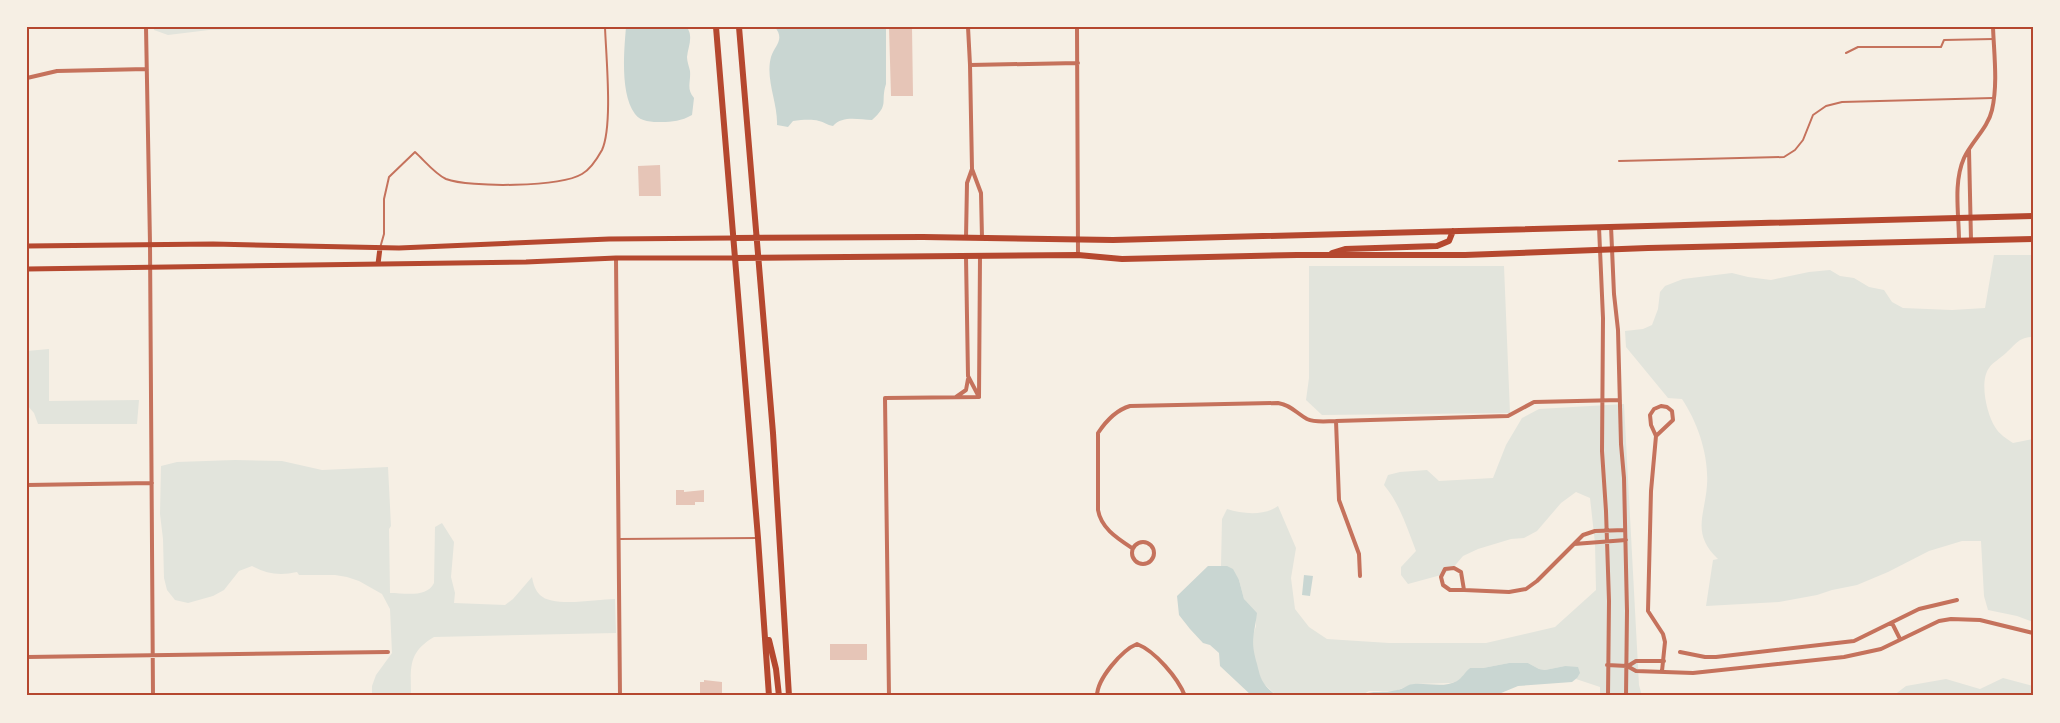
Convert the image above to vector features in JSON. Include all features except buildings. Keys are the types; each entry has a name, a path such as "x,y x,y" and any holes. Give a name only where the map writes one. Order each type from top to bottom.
{"main road":[{"path":"716,27 769,696"},
{"path":"739,27 773,433 789,696"},
{"path":"27,246 150,244 380,248 609,239 1078,240 2033,216"},
{"path":"1325,255 1345,249 1437,246 1449,241 1453,231"},
{"path":"27,269 536,262 616,258 1078,255 1122,259 1466,255 2033,239"},
{"path":"378,264 380,248"},
{"path":"765,625 776,669 779,696"}],"street":[{"path":"146,27 153,696"},
{"path":"968,27 972,170 981,193 982,239"},
{"path":"1077,27 1078,255"},
{"path":"1959,241 1958,182 1961,167 1990,118 1994,98 1993,27"},
{"path":"970,65 1078,63"},
{"path":"27,78 57,71 147,69"},
{"path":"1969,150 1971,240"},
{"path":"966,238 967,183 972,170"},
{"path":"1611,226 1618,330 1626,540 1626,696"},
{"path":"1599,227 1603,318 1602,451 1607,531 1608,696"},
{"path":"979,398 980,256"},
{"path":"956,398 966,390 969,376 966,257"},
{"path":"616,258 621,696"},
{"path":"969,376 979,398"},
{"path":"889,696 885,398 979,398"},
{"path":"1132,548 1104,526 1099,518 1098,510 1098,433 1121,408 1278,403 1294,408 1316,422 1508,417 1534,402 1620,400"},
{"path":"1656,435 1673,420 1672,411 1667,407 1661,406 1654,409 1650,415 1656,435 1651,491 1648,611 1663,634 1665,642 1662,671"},
{"path":"1336,421 1339,500 1359,554 1360,576"},
{"path":"27,485 152,483"},
{"path":"1464,590 1461,572 1454,568 1445,569 1441,577 1443,585 1450,590 1509,592 1526,589 1538,581 1583,535 1596,531 1625,530"},
{"path":"1574,544 1626,540"},
{"path":"1139,542 1148,542 1154,549 1153,558 1146,564 1137,563 1132,557 1132,548 1139,542"},
{"path":"1680,652 1716,657 1854,641 1919,609 1957,600"},
{"path":"1607,665 1627,666 1636,671 1693,674 1844,657 1881,649 1939,621 1951,619 1980,620 2033,633"},
{"path":"1892,623 1900,639"},
{"path":"1097,696 1100,682 1129,647 1137,644 1159,658 1181,685 1185,696"},
{"path":"27,657 388,652"},
{"path":"1627,666 1636,661 1664,661"}],"lane":[{"path":"380,248 384,234 384,199 389,177 415,152 442,178 467,184 548,183 581,175 596,160 607,136 605,27"},
{"path":"1846,53 1858,47 1941,47 1944,40 1994,39"},
{"path":"1619,161 1784,157 1795,150 1803,140 1813,115 1826,106 1842,102 1994,98"},
{"path":"619,539 758,538"}],"shaded area":[{"path":"154,27 363,27 209,30 168,35 154,30"},
{"path":"626,27 688,29 690,36 687,57 690,71 689,88 694,98 692,115 669,122 650,122 637,117 630,106 625,84"},
{"path":"775,27 886,27 886,84 883,107 878,115 872,120 841,120 833,126 821,121 810,120 793,121 788,127 777,125 770,74 771,57 779,39"},
{"path":"1994,255 2033,255 2033,337 2024,338 2018,342 1991,366 1986,374 1984,389 1989,414 1999,432 2013,443 2033,439 2033,622 1988,610 1984,596 1981,541 1962,541 1929,551 1857,585 1817,595 1779,602 1706,606 1713,560 1718,559 1710,550 1702,533 1707,474 1701,440 1693,418 1682,399 1668,398 1626,347 1625,331 1643,329 1652,325 1658,309 1660,292 1665,286 1683,279 1732,273 1771,280 1830,270 1840,276 1854,278 1869,287 1884,290 1892,302 1903,308 1952,310 1985,308"},
{"path":"1309,266 1504,266 1510,413 1322,415 1306,400 1309,378"},
{"path":"49,349 49,401 139,400 137,424 38,424 34,413 27,405 27,351"},
{"path":"1624,404 1639,685 1642,696 1600,696 1600,687 1576,679 1565,666 1545,670 1528,663 1470,668 1458,681 1451,683 1413,684 1395,691 1369,691 1360,696 1277,696 1262,682 1253,657 1252,638 1256,619 1244,599 1239,580 1221,566 1222,519 1227,509 1253,513 1278,506 1296,548 1291,578 1295,609 1309,627 1327,639 1389,643 1486,643 1555,627 1596,590 1595,543 1590,498 1576,492 1561,503 1537,531 1524,538 1511,539 1478,549 1463,556 1452,569 1441,575 1408,584 1401,575 1401,567 1416,551 1399,508 1384,485 1388,475 1427,470 1439,481 1493,478 1506,445 1522,418 1539,409"},
{"path":"282,461 322,470 388,467 391,526 389,529 390,593 415,594 431,588 434,583 435,527 442,523 454,542 451,577 455,593 454,603 505,605 532,577 537,591 546,599 576,602 615,599 616,633 434,637 419,649 412,662 411,696 372,696 372,686 376,675 392,653 390,609 382,594 359,581 335,575 299,575 297,572 273,574 252,566 239,571 224,590 213,596 188,603 175,600 167,590 164,578 160,514 161,466 177,462"},
{"path":"1208,566 1227,566 1233,569 1239,580 1244,599 1257,613 1253,638 1255,656 1263,682 1277,696 1252,696 1220,666 1219,653 1210,645 1203,643 1179,615 1177,596"},
{"path":"1304,575 1313,576 1310,596 1302,595"},
{"path":"1528,663 1545,670 1565,666 1578,667 1580,673 1572,682 1518,686 1494,696 1360,696 1387,692 1412,684 1452,683 1459,680 1470,668"},
{"path":"2003,678 2033,686 2033,696 1893,696 1906,686 1946,679 1980,689"}]}
